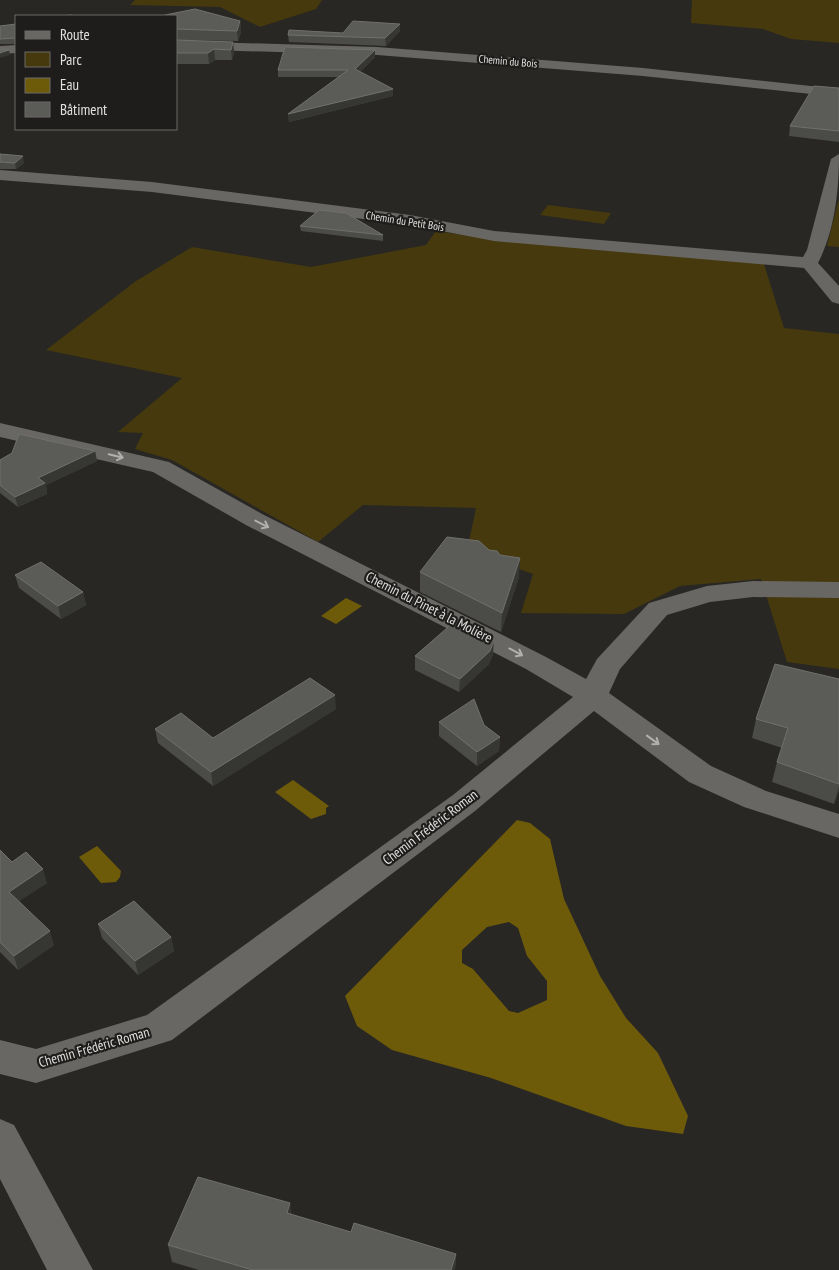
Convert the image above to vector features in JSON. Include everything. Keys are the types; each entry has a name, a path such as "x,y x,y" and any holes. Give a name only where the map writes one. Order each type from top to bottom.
{"street":[{"name":"Chemin du Bois","path":"178,45 387,51 595,68 839,94"},
{"path":"0,50 15,49"},
{"path":"839,159 816,250 809,263 839,298"},
{"name":"Chemin du Petit Bois","path":"0,175 152,187 410,220 494,236 809,263"},
{"name":"Chemin du Pinet à la Molière","path":"0,430 161,466 255,520 536,662 593,696 700,774 755,799 839,826"},
{"name":"Chemin Frédéric Roman","path":"0,1057 36,1066 159,1028 464,803 593,696 607,665 658,609 707,594 753,589 839,590"},
{"path":"0,1138 71,1270"}],"green space":[{"path":"135,0 322,0 316,9 260,27 220,7 130,5"},
{"path":"692,0 839,0 839,43 791,39 763,29 691,23"},
{"path":"839,200 839,247 827,246 838,202"},
{"path":"548,205 611,213 604,224 540,215"},
{"path":"436,231 496,240 764,264 784,328 839,334 839,669 787,662 761,579 680,586 624,614 521,613 533,574 467,551 476,508 363,505 318,542 172,460 135,449 143,433 118,432 182,378 46,350 136,281 192,247 311,267 426,245"}],"water":[{"path":"346,598 362,606 336,624 321,616"},
{"path":"293,780 329,806 326,808 326,814 311,819 275,792"},
{"path":"517,820 530,823 550,839 564,899 600,976 626,1018 658,1053 688,1116 683,1134 626,1126 491,1078 392,1050 357,1026 345,996","holes":["509,922 518,928 527,956 547,981 547,1000 518,1013 509,1011 473,969 462,963 462,950 487,927"]},
{"path":"97,846 121,871 120,877 116,882 101,883 79,857"}],"building":[{"path":"195,9 240,21 237,31 178,29 178,15 165,15"},
{"path":"353,21 400,24 385,38 288,35 289,30 343,33"},
{"path":"15,24 15,38 0,39 0,26"},
{"path":"178,40 233,42 231,50 214,49 208,53 178,53"},
{"path":"285,47 375,50 355,69 393,89 288,114 348,70 278,70"},
{"path":"814,86 839,88 839,131 790,126"},
{"path":"0,154 23,156 15,163 0,162"},
{"path":"319,210 346,213 383,235 300,226"},
{"path":"19,434 95,451 38,478 45,483 15,497 0,485 0,460 12,453"},
{"path":"447,537 479,541 489,550 497,551 500,555 520,558 502,613 420,572"},
{"path":"41,562 83,592 58,606 15,575"},
{"path":"455,621 494,641 490,651 460,679 415,656"},
{"path":"775,664 839,679 839,784 777,762 788,728 756,719"},
{"path":"310,678 335,695 211,772 155,729 181,713 213,738"},
{"path":"474,699 484,725 500,737 477,752 439,722"},
{"path":"0,850 12,862 26,852 43,869 9,892 50,931 14,956 0,942"},
{"path":"134,901 171,937 135,961 98,924"},
{"path":"198,1177 290,1203 287,1213 351,1232 354,1223 456,1254 451,1270 253,1270 168,1245"}]}
